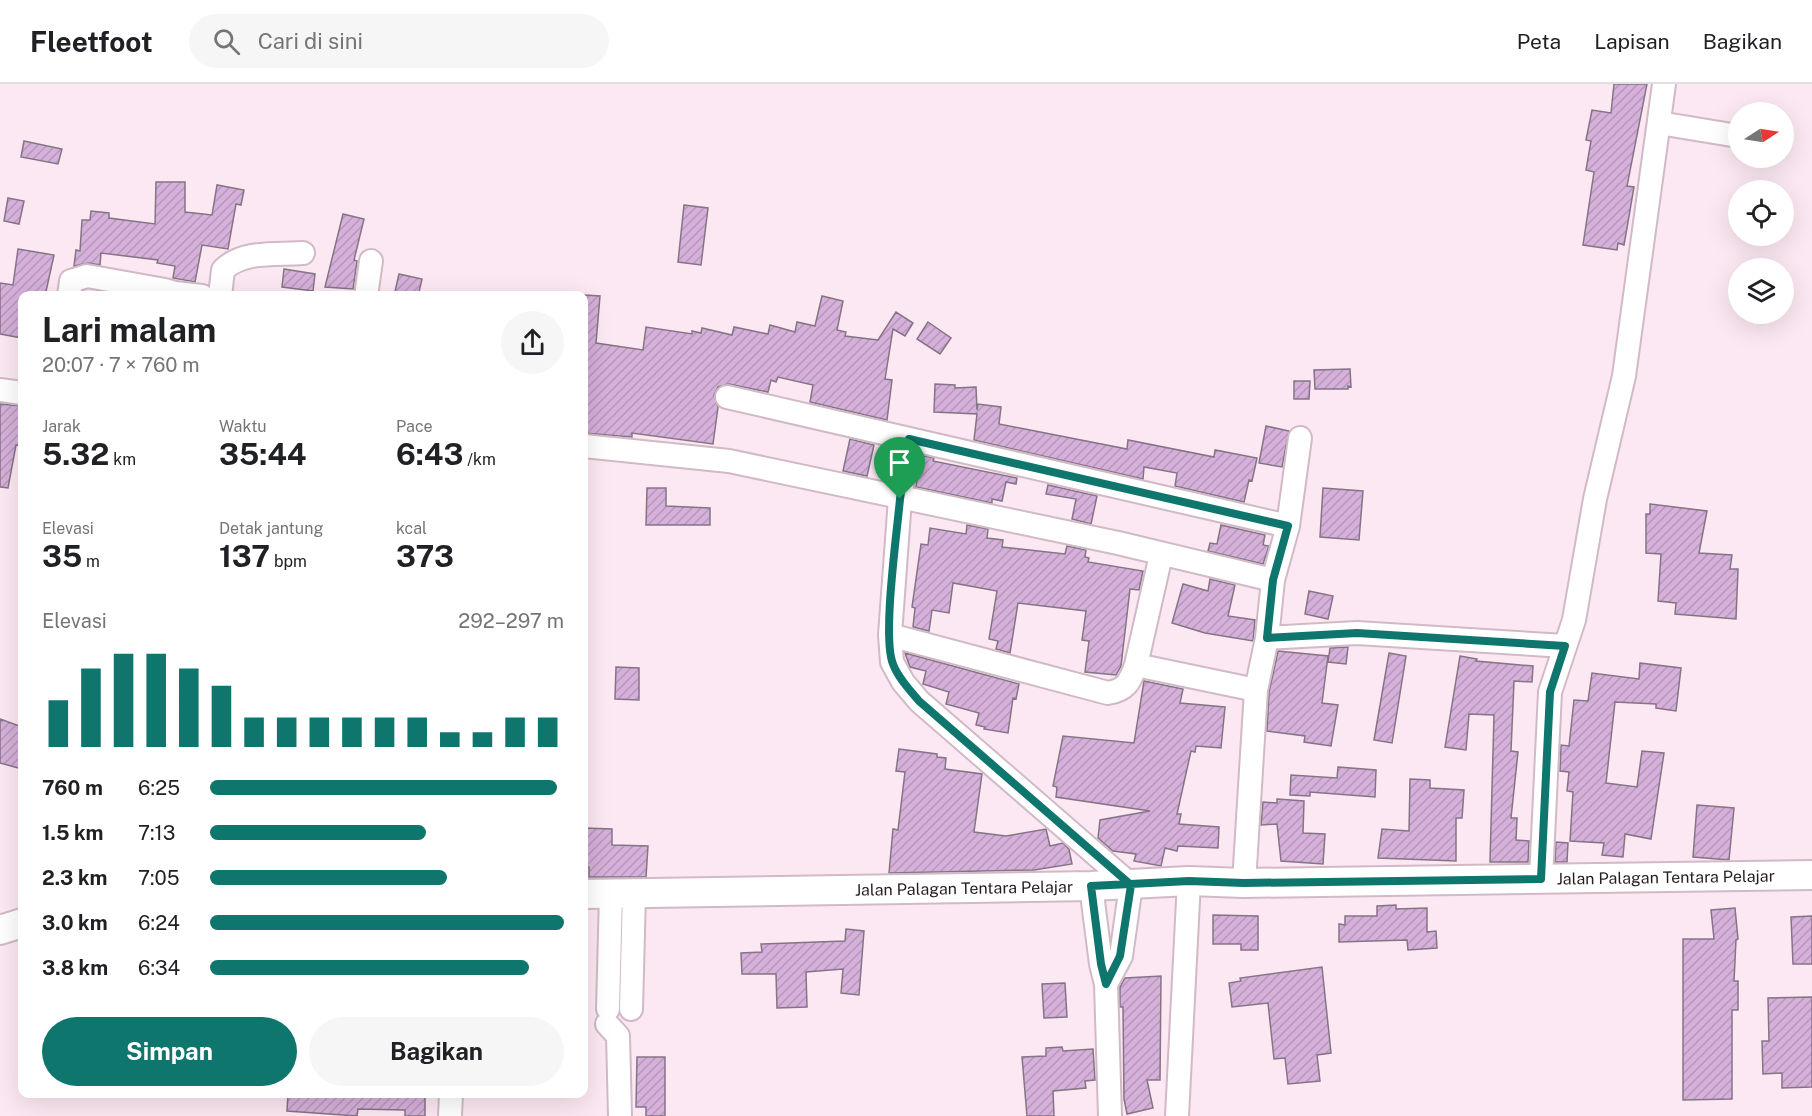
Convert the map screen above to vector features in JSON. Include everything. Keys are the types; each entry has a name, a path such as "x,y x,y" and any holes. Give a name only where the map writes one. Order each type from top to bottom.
{"main road":[{"name":"Jalan Palagan Tentara Pelajar","path":"609,893 1091,886 1189,881 1244,883 1812,875"},
{"path":"0,930 18,924"}],"street":[{"path":"1541,879 1550,692 1574,620 1595,499 1624,376 1664,84"},
{"path":"1659,123 1728,134"},
{"path":"221,291 223,270 231,262 241,257 303,253"},
{"path":"367,291 370,261"},
{"path":"70,291 72,281 87,276 160,291"},
{"path":"0,390 18,392"},
{"path":"727,397 1288,526"},
{"path":"1244,883 1256,690 1267,638 1273,580 1288,526 1300,438"},
{"path":"909,439 900,499 890,635 892,663 903,682 919,701 1131,885 1120,956 1106,984"},
{"path":"588,446 729,461 900,499 1118,543 1273,580"},
{"path":"890,635 1108,693 1121,690 1131,681 1136,665 1161,555"},
{"path":"1267,638 1357,633 1565,646"},
{"path":"1136,665 1256,690"},
{"path":"1177,1116 1189,881"},
{"path":"1091,886 1101,964 1106,984 1110,1116"},
{"path":"609,893 619,1020 620,1116"},
{"path":"450,1116 451,1098"}],"building":[{"path":"1614,84 1647,84 1627,186 1634,187 1624,245 1618,243 1617,250 1583,245 1594,172 1586,170 1591,141 1586,140 1592,110 1611,113"},
{"path":"24,141 62,149 58,164 21,157"},
{"path":"156,182 185,182 185,212 212,215 217,185 244,190 241,205 236,204 228,249 202,245 195,282 173,278 175,266 157,263 158,260 101,253 100,265 89,263 74,266 76,250 80,251 82,220 90,220 91,211 109,213 109,218 155,224"},
{"path":"8,198 24,201 19,224 4,221"},
{"path":"684,205 708,208 701,265 678,262"},
{"path":"343,214 364,219 354,260 357,261 353,289 325,287"},
{"path":"18,249 54,255 46,291 18,291 18,337 0,334 0,283 13,285"},
{"path":"284,269 315,274 313,291 282,287"},
{"path":"399,274 422,279 419,291 395,291"},
{"path":"588,295 600,296 596,343 643,350 646,327 692,334 692,331 701,333 702,328 732,335 734,327 768,334 770,325 795,332 797,322 815,326 822,296 843,301 837,330 846,332 845,336 878,340 896,312 913,323 905,336 893,329 885,379 892,380 887,420 810,402 813,385 778,377 776,382 771,380 768,392 729,384 718,387 714,395 718,407 713,444 632,433 632,437 588,433"},
{"path":"928,322 951,338 940,354 917,339"},
{"path":"1350,369 1351,387 1348,386 1348,389 1315,389 1314,370"},
{"path":"1294,381 1310,381 1309,399 1294,399"},
{"path":"935,384 955,385 955,388 976,387 977,410 978,404 1001,407 999,424 1127,449 1128,440 1214,457 1215,450 1257,458 1252,481 1249,480 1244,502 1175,486 1177,473 1144,467 1143,479 974,440 977,414 934,412"},
{"path":"0,404 18,406 18,445 16,445 8,488 0,487"},
{"path":"1266,426 1289,431 1282,467 1259,463"},
{"path":"850,439 874,445 867,476 843,471"},
{"path":"920,455 934,458 933,461 1017,478 1016,484 1006,482 1002,501 992,499 992,503 916,487"},
{"path":"1048,485 1097,496 1091,524 1072,519 1076,499 1046,494"},
{"path":"647,488 666,488 666,506 710,508 710,525 646,525"},
{"path":"1323,488 1363,491 1359,540 1320,537"},
{"path":"1650,504 1707,511 1699,553 1732,555 1730,569 1738,569 1736,619 1675,614 1676,603 1658,601 1661,554 1646,553 1646,514 1650,514"},
{"path":"967,525 988,529 987,538 1003,540 1002,547 1065,554 1067,546 1086,550 1085,557 1089,558 1088,562 1143,571 1139,590 1130,589 1121,666 1116,675 1085,672 1089,641 1082,640 1086,611 1018,603 1010,653 996,649 998,641 989,639 997,591 953,583 949,613 932,610 929,631 913,627 915,608 912,607 921,544 928,545 930,528 966,534"},
{"path":"1221,525 1265,535 1263,545 1269,546 1263,564 1208,551 1210,543 1217,544"},
{"path":"1210,579 1235,585 1228,616 1255,620 1253,641 1205,633 1172,623 1183,584 1208,591"},
{"path":"1309,591 1333,596 1328,619 1305,614"},
{"path":"1348,647 1346,664 1328,662 1330,648"},
{"path":"1278,651 1328,656 1322,703 1338,705 1331,746 1304,742 1305,736 1267,731 1269,692"},
{"path":"905,653 1019,684 1016,699 1013,698 1008,733 984,729 985,727 976,725 979,713 946,704 949,692 923,684 926,671 910,667"},
{"path":"1389,653 1406,656 1392,743 1374,740"},
{"path":"1460,656 1477,659 1476,661 1533,666 1532,682 1514,681 1511,751 1518,752 1511,818 1517,818 1516,840 1529,841 1528,862 1490,862 1494,715 1469,714 1466,750 1445,747"},
{"path":"1640,663 1681,668 1676,711 1656,708 1656,704 1615,702 1606,783 1637,787 1642,751 1664,753 1651,839 1625,834 1623,857 1602,855 1604,843 1570,841 1573,792 1567,791 1569,772 1560,771 1561,745 1569,746 1574,700 1588,701 1592,673 1639,679"},
{"path":"616,667 639,668 639,700 615,699"},
{"path":"1144,681 1183,689 1180,703 1225,707 1221,748 1196,746 1195,752 1191,751 1177,814 1181,814 1179,824 1219,827 1218,848 1178,846 1177,851 1165,848 1161,866 1134,861 1136,854 1113,851 1098,838 1100,820 1150,811 1056,797 1057,787 1053,786 1063,736 1134,743"},
{"path":"0,719 18,726 18,768 0,763"},
{"path":"899,749 937,754 937,757 946,758 945,769 982,774 974,832 1006,836 1046,829 1050,846 1063,843 1069,849 1072,864 1034,870 889,873 893,829 898,830 905,772 896,771"},
{"path":"1338,767 1376,770 1375,797 1310,792 1310,796 1290,795 1291,775 1337,778"},
{"path":"1410,779 1430,780 1430,788 1464,790 1462,818 1456,818 1456,861 1378,858 1382,829 1409,831"},
{"path":"1277,799 1304,801 1303,833 1325,834 1323,864 1281,861 1277,824 1261,825 1263,802 1277,803"},
{"path":"1697,805 1734,808 1729,860 1693,857"},
{"path":"588,828 612,829 612,845 648,846 646,877 589,877"},
{"path":"1556,842 1568,843 1567,862 1555,862"},
{"path":"1396,905 1396,909 1427,908 1427,932 1436,931 1437,948 1408,950 1407,940 1339,942 1339,924 1345,925 1345,916 1377,916 1377,906"},
{"path":"1735,908 1738,939 1736,940 1734,981 1738,981 1738,1010 1732,1010 1732,1099 1683,1100 1683,939 1714,939 1711,910"},
{"path":"1213,915 1258,916 1258,950 1241,950 1241,944 1213,944"},
{"path":"1812,916 1812,964 1793,964 1791,917"},
{"path":"846,929 864,931 859,995 841,993 843,969 806,972 807,1007 777,1008 776,974 742,974 741,953 762,952 761,944 845,941"},
{"path":"1322,967 1331,1053 1317,1055 1320,1081 1288,1084 1285,1058 1274,1059 1268,1003 1232,1007 1229,983 1241,981 1240,978"},
{"path":"1161,976 1160,1080 1147,1080 1153,1108 1127,1114 1124,1099 1123,1007 1120,1007 1120,987 1125,978"},
{"path":"1065,983 1067,1017 1044,1018 1042,984"},
{"path":"1812,997 1812,1087 1782,1088 1782,1073 1763,1074 1762,1041 1769,1041 1768,998"},
{"path":"1062,1047 1063,1051 1093,1049 1095,1080 1085,1081 1086,1088 1053,1091 1054,1116 1027,1116 1022,1057 1046,1056 1046,1048"},
{"path":"637,1057 665,1057 665,1116 646,1116 646,1107 636,1107"},
{"path":"288,1098 425,1098 425,1116 405,1116 405,1110 358,1109 357,1116 287,1111"}],"route":[{"path":"900,499 890,617 892,663 903,682 919,701 1131,885 1120,956 1106,984 1101,964 1091,886 1131,885 1189,881 1244,883 1541,879 1550,692 1565,646 1357,633 1267,638 1273,580 1288,526 909,439 900,499"}]}
